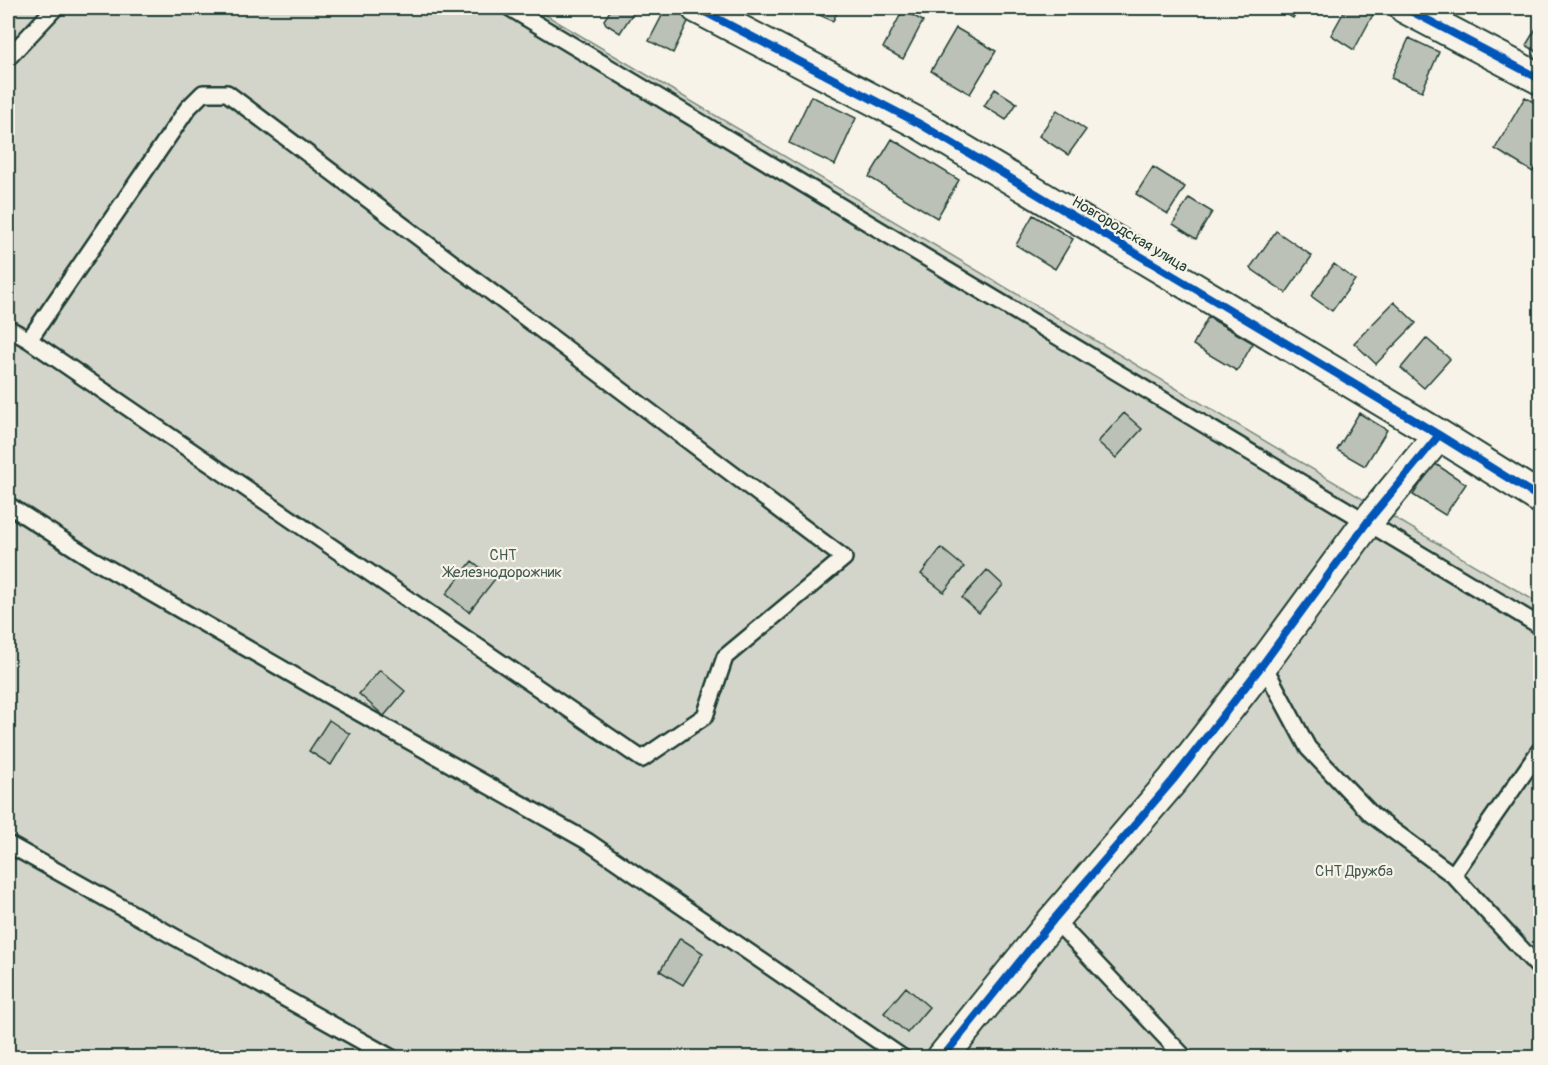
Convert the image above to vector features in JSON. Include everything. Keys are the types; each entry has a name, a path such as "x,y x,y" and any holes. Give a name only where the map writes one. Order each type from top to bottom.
{"street":[{"name":"Новгородская улица","path":"697,8 920,124 1540,498"},
{"path":"1405,8 1540,79"},
{"path":"942,1058 1054,920 1173,780 1263,664 1368,521 1439,435"}],"lane":[{"path":"8,58 55,8"},
{"path":"510,8 1540,626"},
{"path":"8,328 642,759 705,716 725,657 844,558 227,93 203,93 188,108 28,340"},
{"path":"8,506 92,559 587,841 903,1058"},
{"path":"1263,664 1308,748 1372,815 1453,875 1540,969"},
{"path":"1453,875 1540,750"},
{"path":"8,844 392,1058"},
{"path":"1054,920 1185,1058"}],"green space":[{"name":"СНТ Железнодорожник","path":"8,8 534,8 1540,604 1540,1057 8,1057"}],"building":[{"path":"612,8 636,8 620,33 606,24 604,20"},
{"path":"666,8 687,8 693,11 673,53 649,41"},
{"path":"807,8 839,8 833,21"},
{"path":"1276,8 1299,8 1293,18"},
{"path":"1346,8 1376,9 1354,50 1331,35"},
{"path":"903,10 923,21 903,59 883,48"},
{"path":"1540,22 1540,54 1526,45"},
{"path":"956,28 996,51 970,94 931,71"},
{"path":"1409,38 1439,52 1422,91 1391,78"},
{"path":"995,89 1017,103 1006,120 984,106"},
{"path":"811,96 856,118 835,165 789,143"},
{"path":"1525,97 1540,106 1540,159 1533,172 1495,149"},
{"path":"1057,110 1086,130 1068,155 1039,136"},
{"path":"892,139 959,180 937,218 869,177"},
{"path":"1153,167 1185,187 1168,214 1136,194"},
{"path":"1189,198 1212,212 1196,239 1173,224"},
{"path":"1033,215 1073,239 1055,269 1016,245"},
{"path":"1276,231 1312,256 1286,293 1250,268"},
{"path":"1334,264 1355,280 1332,311 1311,296"},
{"path":"1394,302 1416,323 1376,364 1354,343"},
{"path":"1208,317 1253,343 1237,371 1193,345"},
{"path":"1426,338 1450,359 1424,388 1401,368"},
{"path":"1124,413 1142,429 1116,458 1098,442"},
{"path":"1359,413 1387,430 1365,466 1337,450"},
{"path":"1434,463 1466,484 1445,515 1413,495"},
{"path":"941,548 964,567 944,592 921,574"},
{"path":"472,561 495,579 469,612 446,594"},
{"path":"987,570 1003,585 979,613 962,598"},
{"path":"380,670 405,691 384,716 359,694"},
{"path":"329,720 350,734 331,765 309,751"},
{"path":"680,938 703,953 683,985 660,971"},
{"path":"906,987 929,1007 907,1033 884,1013"}],"cycle path":[{"path":"697,8 920,124 1540,498"},
{"path":"1405,8 1540,79"},
{"path":"942,1058 1054,919 1173,780 1263,664 1368,521 1439,435"}],"park label":[{"name":"СНТ Дружба","path":"1354,871"}]}
